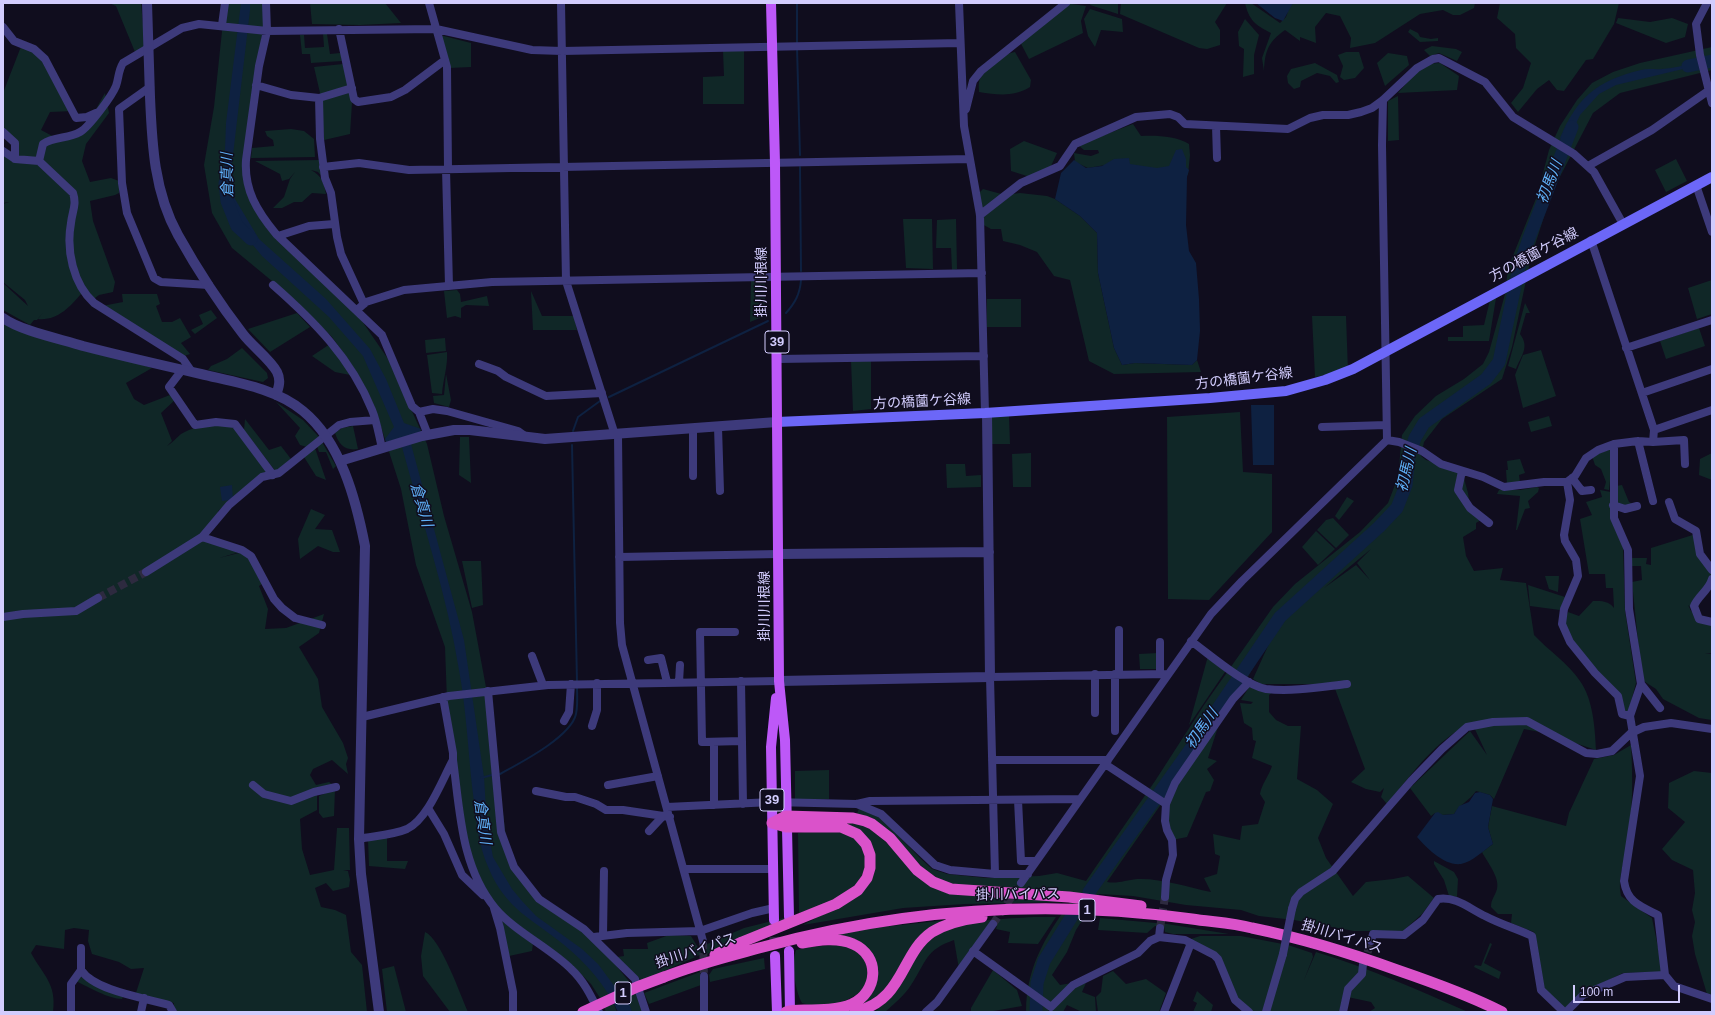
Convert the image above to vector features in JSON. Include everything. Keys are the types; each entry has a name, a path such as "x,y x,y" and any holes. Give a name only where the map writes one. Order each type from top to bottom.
{"highway":[{"path":"772,823 853,818 872,824 890,838 917,870 932,882 951,889 1069,897 1178,910 1226,919 1251,927"},
{"path":"693,966 742,942 836,904 858,890 867,878 870,868 870,855 866,844 856,834 841,827 786,822"},
{"name":"掛川バイパス","path":"583,1012 637,987 693,966 826,931 887,920 946,913 1034,909 1146,914 1251,927 1358,956 1426,980 1502,1012"},
{"path":"855,1012 865,1010 882,999 897,984 920,944 932,932 948,924 971,918 1069,910"},
{"path":"693,966 743,957 804,943 832,940 853,944 866,953 870,959 873,978 865,994 853,1003 835,1009 789,1011"}],"main road":[{"name":"掛川川根線","path":"771,3 775,163 779,681 784,740 789,917"},
{"name":"方の橋薗ケ谷線","path":"777,422 986,413 1202,399 1286,391 1325,380 1353,369 1529,273 1712,177"},
{"name":"掛川川根線","path":"774,920 771,747 779,681"},
{"path":"789,952 789,1011"},
{"path":"776,956 777,1012"}],"street":[{"path":"146,3 152,141 159,188 177,234 226,312 251,345 277,371 279,386 276,395"},
{"path":"224,26 225,3"},
{"path":"266,3 267,31 256,85 245,173 251,198 261,217 278,236 382,334 412,406 419,412 425,435"},
{"path":"429,3 447,67 449,286"},
{"path":"561,3 566,281 616,435 622,645 667,807 666,817 684,870 703,940"},
{"path":"959,3 964,117 980,215 986,413 995,874"},
{"path":"964,117 974,81 981,71 1066,3"},
{"path":"1707,3 1696,24 1700,55 1708,92 1712,103"},
{"path":"39,161 43,144 49,139 62,139 82,131 112,96 117,84 119,70 124,63 182,28 199,24 267,31 436,29 532,50 562,51 960,43"},
{"path":"3,27 14,41 34,48 45,59 76,118 87,117 97,113"},
{"path":"339,29 354,99 358,102 391,97 405,90 445,60"},
{"path":"980,215 1021,182 1054,170 1060,166 1075,144 1136,117 1170,114 1178,117 1185,124 1288,129 1310,118 1323,115 1348,115 1372,108 1383,100 1417,68 1432,59 1439,58 1485,82 1513,117 1574,154 1588,166 1594,172 1623,224"},
{"path":"256,85 291,95 319,98 352,88"},
{"path":"150,87 119,109 122,183 127,213 154,278 161,282 209,285"},
{"path":"1588,166 1652,130 1708,92"},
{"path":"319,98 320,139 325,178 331,193 334,224 341,254 364,304"},
{"path":"1021,883 1106,762 1163,673 1191,641 1211,614 1242,581 1387,440 1384,353 1383,100"},
{"path":"1216,126 1217,158"},
{"path":"3,132 15,143 15,159"},
{"path":"3,151 15,159 39,161 73,193 75,198 75,208 71,222 69,250 83,292 94,303 183,359 187,371"},
{"path":"324,167 359,163 408,170 564,166 970,160"},
{"path":"1696,185 1712,232"},
{"path":"278,236 309,226 334,224"},
{"path":"1591,240 1654,430 1653,442"},
{"path":"357,310 364,304 404,290 492,282 776,278 982,273"},
{"path":"273,285 304,312 339,352 364,392 385,448"},
{"path":"3,318 22,327 73,343 276,395 290,401 303,411 325,436 340,461 360,524 365,546 359,839 361,874 379,1012"},
{"path":"1626,348 1712,320"},
{"path":"777,359 984,356"},
{"path":"479,364 498,371 506,377 546,396 602,393"},
{"path":"1642,393 1712,370"},
{"path":"187,371 169,387 195,425 216,422 234,424 273,475"},
{"path":"419,412 433,409 447,411 518,431 527,438"},
{"path":"1654,430 1712,410"},
{"path":"146,572 202,537 229,505 262,477 279,474 339,425 350,422 375,420"},
{"path":"340,461 425,435 454,430 470,430 545,439 777,422"},
{"path":"1322,427 1386,425"},
{"path":"718,427 720,491"},
{"path":"693,429 693,476"},
{"path":"1387,440 1399,442 1422,451 1441,464 1483,477 1504,487 1569,480 1582,491 1591,490"},
{"path":"1630,716 1622,714 1618,696 1614,690 1595,673 1570,642 1562,624 1564,609 1578,576 1576,560 1565,541 1564,535 1570,500 1569,480 1586,458 1598,450 1614,444 1638,441 1653,442 1684,440 1685,464"},
{"path":"1638,441 1653,501"},
{"path":"1614,444 1614,518 1628,550 1629,609 1641,684 1630,716 1631,733 1640,776 1624,881 1626,892 1635,903 1658,915 1665,975 1674,986 1712,999"},
{"path":"1462,471 1458,490 1470,508 1489,524"},
{"path":"1669,502 1675,519 1696,532 1700,554 1712,570"},
{"path":"1613,506 1625,508 1637,506"},
{"path":"202,537 242,550 251,556 274,599 282,608 295,618 322,625"},
{"path":"619,557 989,552"},
{"path":"1712,579 1710,584 1696,600 1694,606 1699,619 1712,622"},
{"path":"3,617 22,614 76,611 98,598"},
{"path":"1115,731 1119,630"},
{"path":"736,632 700,632 702,742 742,741"},
{"path":"1191,641 1231,670 1248,681 1265,689 1296,689 1347,684"},
{"path":"1160,642 1163,673"},
{"path":"532,656 543,685"},
{"path":"648,660 661,658 668,682"},
{"path":"679,682 680,665"},
{"path":"362,717 446,697 543,685 632,682 779,681 1163,673"},
{"path":"1095,674 1095,713"},
{"path":"741,681 743,804"},
{"path":"1165,897 1166,880 1173,855 1172,840 1166,830 1164,821 1164,803 1175,783 1233,699 1248,681"},
{"path":"592,726 596,710 597,683"},
{"path":"564,721 569,712 571,684"},
{"path":"1641,684 1660,708"},
{"path":"486,691 501,832 514,867 539,899 598,937 635,979 646,1012"},
{"path":"446,697 465,846 473,872 491,902 500,928 513,992 513,1012"},
{"path":"1266,1012 1283,954 1295,899 1302,892 1333,871 1411,781 1442,749 1467,727 1493,722 1527,721 1586,753 1597,754 1612,751 1631,733 1644,726 1671,723 1712,729"},
{"path":"714,742 714,805"},
{"path":"359,839 406,829 415,824 428,808 453,760"},
{"path":"992,760 1106,762 1164,803"},
{"path":"608,785 658,776"},
{"path":"253,785 264,794 291,801 302,796 336,787"},
{"path":"536,791 566,797 575,797 596,804 606,810 623,810 666,817"},
{"path":"667,807 772,802 857,804 870,801 1080,799"},
{"path":"1018,800 1021,861 1036,861"},
{"path":"857,804 881,814 935,865 950,870 995,874 1028,874"},
{"path":"428,808 444,834 462,875 469,884 535,941 571,968 587,987 599,1012"},
{"path":"649,831 666,817"},
{"path":"684,870 773,869"},
{"path":"598,937 604,871"},
{"path":"1371,941 1373,934 1404,935 1423,920 1438,899 1444,898 1457,902 1486,917 1532,936 1541,990 1565,1012 1583,995 1625,977 1665,975"},
{"path":"598,937 627,933 700,931 752,913 774,908"},
{"path":"926,1012 937,1002 993,924"},
{"path":"973,951 1048,1007 1073,985 1138,953 1159,933 1186,940 1214,955 1218,959 1235,1000 1249,1012"},
{"path":"1164,1012 1191,943"},
{"path":"71,1012 71,984 81,970 82,948"},
{"path":"1343,1012 1348,989 1362,974 1363,964"},
{"path":"81,970 86,977 101,986 170,1005 173,1012"},
{"path":"704,976 704,1012"},
{"path":"141,1012 144,998"}],"green space":[{"path":"109,3 141,3 145,47 135,52 116,6"},
{"path":"225,3 266,3 245,173 251,198 267,229 303,259 351,305 388,359 427,444 444,516 472,612 488,698 509,860 529,888 596,941 632,985 614,1004 617,1012 606,1012 600,998 591,984 568,961 496,909 476,878 464,835 447,701 445,647 416,565 401,489 374,405 352,365 332,337 295,300 232,248 212,213 204,165 214,107"},
{"path":"310,3 385,3 401,23 360,25 312,24"},
{"path":"1065,3 1086,6 1081,21 1083,33 1029,59 1019,40"},
{"path":"1091,3 1118,3 1118,14 1090,5"},
{"path":"1121,3 1227,3 1215,22 1220,30 1220,45 1207,49 1199,48 1120,14"},
{"path":"1245,3 1251,3 1280,23 1286,17 1291,3 1475,3 1474,8 1460,15 1453,15 1443,10 1420,14 1375,43 1350,48 1351,38 1340,16 1326,13 1315,27 1316,43 1300,37 1300,41 1285,30 1279,34 1268,48 1265,58 1264,71 1262,58 1271,33 1251,18 1248,14"},
{"path":"1500,3 1619,3 1614,24 1593,59 1586,60 1564,91 1557,90 1549,80 1537,89 1518,112 1511,103 1523,88 1531,63 1516,48 1515,34 1497,18"},
{"path":"1090,9 1122,19 1123,32 1101,30 1095,47 1088,36 1084,19"},
{"path":"1618,18 1650,22 1672,18 1688,24 1685,37 1666,43 1616,23"},
{"path":"1245,19 1259,35 1254,55 1254,74 1243,77 1244,49 1239,46 1238,32"},
{"path":"1410,29 1418,33 1420,37 1431,39 1438,38 1438,41 1420,42 1408,32"},
{"path":"323,33 327,34 330,54 340,53 338,35 342,61 311,63 310,54 302,54 300,35 304,35 305,48 324,47"},
{"path":"440,35 471,43 471,67 449,68"},
{"path":"22,44 34,49 45,59 73,111 50,112 41,130 58,139 49,139 40,143 40,154 43,144 68,137 82,128 92,115 105,93 109,113 86,144 82,161 90,182 111,178 119,181 119,193 90,201 93,221 115,282 113,292 99,295 91,301 81,294 62,312 51,318 38,319 44,311 37,320 34,320 30,325 3,310 3,283 28,306 25,300 3,282 3,204 9,202 3,203 3,153 15,156 15,143 3,132 3,93"},
{"path":"1432,46 1456,49 1462,52 1457,61 1439,53 1430,56 1424,50"},
{"path":"1712,47 1712,70 1620,93 1593,113 1552,192 1531,257 1512,347 1502,379 1442,419 1424,442 1421,456 1426,460 1462,471 1468,493 1470,508 1486,517 1476,523 1476,529 1463,537 1466,556 1474,571 1503,568 1500,580 1526,583 1534,635 1575,675 1588,696 1594,723 1596,750 1545,733 1524,729 1494,799 1490,795 1476,791 1454,814 1442,815 1435,813 1431,816 1410,788 1470,731 1487,755 1472,723 1447,738 1425,758 1387,804 1381,797 1384,788 1380,792 1366,789 1351,782 1365,769 1334,686 1339,684 1261,684 1253,679 1272,637 1219,724 1208,758 1217,761 1207,769 1214,780 1210,791 1206,792 1187,837 1172,840 1164,800 1107,882 1146,879 1174,883 1211,892 1204,878 1217,874 1220,856 1215,854 1213,834 1240,840 1242,826 1258,824 1265,802 1260,794 1262,786 1272,766 1252,758 1256,741 1253,740 1252,728 1244,723 1240,703 1251,704 1253,702 1241,700 1251,684 1273,692 1269,695 1269,712 1276,720 1288,726 1301,726 1297,779 1317,790 1333,804 1318,838 1326,858 1353,896 1366,882 1408,876 1434,898 1422,914 1403,931 1354,931 1294,920 1259,916 1241,910 1186,905 1133,896 1099,894 1076,930 1067,952 1052,975 1060,985 1078,982 1050,1006 1048,1012 1026,1012 1027,995 1035,963 1048,935 1076,894 958,886 942,881 925,870 889,831 857,814 859,808 882,819 932,869 947,874 986,878 1039,876 1057,873 1086,881 1155,781 1204,705 1273,607 1295,584 1360,532 1388,503 1398,477 1402,435 1415,416 1436,396 1464,379 1483,364 1489,352 1505,294 1508,268 1537,196 1549,150 1560,126 1577,100 1592,83 1613,72 1640,63","holes":["1371,549 1357,563 1370,580 1356,565 1324,588"]},
{"path":"723,51 744,51 744,104 703,104 703,77 724,76"},
{"path":"1015,52 1031,80 1030,87 1012,94 979,92 979,81 986,70 1000,59 1010,53"},
{"path":"1346,52 1359,52 1364,68 1355,78 1344,80 1340,77 1343,66 1338,55"},
{"path":"1388,53 1407,56 1409,65 1385,86 1377,63"},
{"path":"1315,63 1337,75 1339,82 1336,83 1330,76 1317,73 1301,81 1300,87 1294,89 1288,83 1287,76 1291,69"},
{"path":"1440,63 1459,76 1457,90 1398,93 1423,64"},
{"path":"343,64 352,103 350,134 324,140 320,93 314,67"},
{"path":"1398,96 1399,140 1388,141 1388,101"},
{"path":"1133,124 1141,136 1178,139 1189,144 1190,155 1188,175 1111,164 1088,168 1075,162 1074,153 1091,156 1099,153 1098,150 1084,150 1078,145"},
{"path":"291,129 304,131 314,139 315,157 251,158 252,148 274,146 273,140 267,136 265,131"},
{"path":"1024,141 1057,153 1051,166 1030,177 1011,171 1010,149"},
{"path":"1676,159 1687,181 1666,192 1655,170"},
{"path":"321,160 324,179 318,172 311,170 322,180 326,194 312,193 302,202 294,202 282,208 273,208 284,197 290,179 295,172 289,179 282,181 280,174 255,161"},
{"path":"983,189 1005,195 1020,193 1047,196 1055,199 1080,216 1097,233 1098,273 1114,348 1122,365 1135,363 1192,365 1197,360 1201,372 1114,374 1089,361 1070,280 1054,276 1037,252 1020,245 1003,241 1001,229 991,229 980,223 978,194"},
{"path":"903,219 932,219 933,269 906,268"},
{"path":"956,219 957,269 952,270 951,248 936,248 937,220"},
{"path":"765,280 765,316 750,322 751,281"},
{"path":"1712,280 1712,314 1697,319 1688,288"},
{"path":"457,290 460,294 461,302 487,296 489,306 466,305 461,308 461,318 455,316 447,318 444,291"},
{"path":"531,291 542,316 574,316 577,330 533,330"},
{"path":"122,294 157,294 160,304 156,306 162,322 172,322 180,318 191,337 181,343 190,354 184,356 102,306 123,302"},
{"path":"1496,298 1489,341 1448,341 1448,337 1463,337 1463,326 1484,325 1490,300"},
{"path":"987,299 1021,299 1021,327 987,327"},
{"path":"1525,303 1530,313 1526,313 1520,334 1524,343 1524,352 1516,369 1508,366"},
{"path":"211,310 217,318 195,334 191,330 203,324 199,315"},
{"path":"297,313 310,327 270,352 248,329"},
{"path":"1312,316 1346,316 1348,371 1315,377"},
{"path":"3,318 5,321 152,368 126,383 134,399 144,405 170,395 171,391 176,399 161,413 172,441 167,446 181,434 194,428 214,425 234,426 273,475 262,477 218,511 219,514 201,535 243,551 219,558 243,552 251,557 265,582 259,586 268,609 265,629 286,628 324,614 319,633 299,647 318,679 322,707 343,743 348,758 346,764 348,774 332,760 313,769 310,775 316,785 329,782 336,787 317,793 317,810 300,819 302,849 310,875 334,870 337,828 349,828 350,870 343,870 348,871 350,880 349,887 333,891 326,883 315,888 321,907 335,910 346,915 351,952 362,965 367,1012 173,1012 174,1003 135,996 144,968 131,969 119,962 92,954 88,941 89,930 74,928 65,930 64,949 36,945 31,953 51,987 54,1002 53,1012 3,1012"},
{"path":"1699,328 1705,346 1666,359 1660,341"},
{"path":"445,338 446,351 426,353 425,340"},
{"path":"330,344 350,375 335,372 312,356"},
{"path":"242,348 267,373 268,378 263,382 208,370 211,366 227,359"},
{"path":"1541,350 1556,396 1523,408 1515,375 1523,355"},
{"path":"447,352 442,394 432,393 427,355"},
{"path":"851,361 871,361 871,409 853,411"},
{"path":"446,374 451,400 449,407 434,403 433,396 444,395"},
{"path":"276,402 303,420 320,438 307,447 300,445 295,436 300,428"},
{"path":"1240,412 1243,472 1272,474 1272,532 1209,600 1168,599 1167,417"},
{"path":"993,416 1009,416 1010,444 992,444 991,418"},
{"path":"1549,416 1552,426 1531,432 1528,422"},
{"path":"245,419 269,450 281,446 291,459 276,472 244,430"},
{"path":"353,426 358,449 349,449 343,446 338,441 335,433 342,428"},
{"path":"460,437 469,437 471,483 459,475"},
{"path":"322,442 336,466 333,469 326,452 319,452 317,446"},
{"path":"315,448 326,480 316,476 304,457"},
{"path":"1611,449 1613,451 1609,490 1604,489 1606,482 1601,469 1595,465 1592,456"},
{"path":"1031,453 1031,487 1013,487 1012,454"},
{"path":"1712,453 1712,480 1699,475 1700,459"},
{"path":"1520,459 1525,473 1519,475 1520,483 1507,484 1507,461"},
{"path":"946,464 965,464 966,476 981,475 981,487 947,488"},
{"path":"1622,485 1629,502 1637,506 1614,505 1616,486"},
{"path":"1537,487 1539,488 1538,492 1528,501 1530,508 1525,509 1516,530 1520,496 1497,494 1499,490 1520,490"},
{"path":"1600,490 1611,492 1610,508 1613,522 1623,545 1625,611 1636,683 1628,713 1623,713 1615,689 1570,643 1563,626 1568,612 1579,616 1593,601 1608,603 1614,608 1613,588 1606,588 1605,574 1589,574 1580,519 1592,515 1586,502 1602,497"},
{"path":"1347,497 1354,501 1339,520 1335,516"},
{"path":"311,509 325,515 315,529 332,530 340,552 333,552 318,546 300,559 298,539"},
{"path":"1333,518 1349,535 1336,548 1317,530 1326,520"},
{"path":"1316,531 1335,549 1318,565 1302,547"},
{"path":"1696,534 1698,554 1712,570 1711,582 1691,608 1688,605 1691,611 1712,622 1712,653 1705,653 1712,654 1712,720 1699,718 1663,699 1656,689 1642,680 1632,582 1642,580 1641,566 1632,566 1632,558 1647,558 1646,564 1651,565 1651,548"},
{"path":"462,561 481,561 483,605 472,608"},
{"path":"1545,576 1559,576 1558,592 1549,589"},
{"path":"1528,585 1565,597 1560,610 1530,606"},
{"path":"1158,653 1158,669 1140,669 1139,654"},
{"path":"1208,656 1227,669 1189,725"},
{"path":"1631,745 1631,807 1629,832 1620,889 1621,896 1652,918 1663,972 1623,973 1580,994 1564,1009 1544,988 1534,932 1511,923 1512,914 1498,914 1491,907 1492,900 1497,889 1497,880 1482,852 1493,844 1488,827 1492,806 1566,826 1569,813 1594,759 1614,755"},
{"path":"829,770 829,799 795,800 795,771"},
{"path":"1694,771 1712,773 1712,995 1707,994 1695,954 1692,936 1695,922 1692,910 1695,893 1693,870 1672,860 1662,849 1685,822 1668,808 1669,783"},
{"path":"335,789 334,816 323,818 319,813 319,796"},
{"path":"800,821 852,821 870,828 936,887 1069,900 1067,902 965,904 903,908 803,925 827,912 873,871 859,832"},
{"path":"816,830 844,832 859,843 865,850 865,872 860,883 845,895 826,904 799,913 798,833"},
{"path":"387,837 387,861 408,861 405,869 369,866 368,840"},
{"path":"1434,861 1454,872 1458,879 1457,897 1449,896 1444,880 1434,864"},
{"path":"497,914 533,943 532,951 509,956"},
{"path":"796,915 705,955 705,945 744,928"},
{"path":"1056,917 1038,944 1008,943 1010,932 996,929 997,926 992,922 959,969 954,940 944,944 932,952 909,989 885,1012 870,1012 876,1011 883,1004 910,963 934,936 943,931 965,924 999,919"},
{"path":"1100,918 1167,924 1229,934 1173,934 1165,932 1164,927 1155,926 1147,933 1098,930"},
{"path":"949,920 926,940 886,989 874,998 860,1005 875,984 876,974 874,958 834,935 871,928"},
{"path":"425,932 431,937 444,956 468,1012 450,1012 423,976 421,956"},
{"path":"669,935 691,936 702,954 642,981 617,957 624,956 623,949 648,949 647,943"},
{"path":"1200,936 1241,936 1288,945 1312,953 1313,957 1304,980 1316,952 1374,972 1468,1012 1369,1012 1375,1008 1371,1002 1343,996 1339,1012 1252,1012 1235,1000 1219,960 1222,958 1191,939"},
{"path":"1490,943 1492,944 1484,963 1501,972 1499,979 1474,967 1475,965 1481,966"},
{"path":"832,945 849,948 861,955 867,968 867,986 853,997 837,1004 820,1006 802,1003 797,991 794,977 796,950"},
{"path":"764,958 765,969 710,982 709,975 713,969"},
{"path":"394,966 406,1012 387,1012 382,969"},
{"path":"993,970 1017,990 1022,1006 988,1012 971,1012 971,1008"},
{"path":"1113,971 1126,984 1146,979 1166,993 1159,1012 1098,1012 1096,997 1101,992 1103,976"},
{"path":"700,972 701,985 649,1004 644,993"},
{"path":"80,976 99,988 124,995 122,999 111,997 99,992 76,981"},
{"path":"1086,983 1082,992 1095,997 1096,1012 1082,1012 1067,1005 1063,1012 1050,1012 1075,987"},
{"path":"1197,991 1213,1005 1211,1012 1193,1012 1197,1003 1193,1001"},
{"path":"636,993 644,1012 632,1012 625,998"}],"water":[{"path":"241,3 250,3 250,10 231,172 232,194 259,239 326,299 370,349 386,379 404,423 421,429 419,433 386,442 385,439 394,427 363,356 329,317 262,256 238,227 227,201 224,177 226,123"},
{"path":"1256,3 1293,3 1283,21 1275,18"},
{"path":"1696,63 1683,69 1616,85 1599,94 1580,115 1567,143 1560,138 1574,111 1591,92 1601,85 1612,79 1641,70 1666,69"},
{"path":"1182,149 1186,159 1186,167 1189,170 1187,177 1186,225 1189,251 1196,263 1199,299 1200,331 1197,360 1192,365 1135,363 1122,365 1114,348 1098,273 1097,233 1080,216 1055,199 1061,173 1074,160 1086,168 1102,166 1114,159 1129,158 1130,164 1157,168 1169,166 1176,150"},
{"path":"1251,405 1274,405 1274,465 1253,465"},
{"path":"411,444 464,640 484,777 487,825 493,857 512,889 536,916 582,949 598,964 618,991 624,988 632,1012 618,1012 608,993 595,975 580,959 512,904 496,883 485,859 479,839 476,818 467,728 454,642 434,558 402,447"},
{"path":"232,485 233,500 222,501 220,487"},
{"path":"1480,792 1490,795 1493,799 1488,827 1493,844 1478,856 1461,864 1448,862 1436,855 1417,837 1435,813 1438,812 1443,815 1454,814 1459,806 1469,802 1475,793"}],"waterway":[{"path":"797,3 797,44"},
{"path":"797,48 800,155"},
{"name":"初馬川","path":"1688,66 1712,61"},
{"name":"初馬川","path":"1089,892 1192,747 1280,617 1379,527 1397,508 1406,485 1409,456 1415,438 1424,423 1486,379 1499,362 1519,267 1572,127"},
{"path":"800,167 801,271"},
{"name":"倉真川","path":"225,183 227,201 237,226 251,239"},
{"path":"786,313 792,306 800,290 801,280"},
{"path":"609,397 768,321"},
{"path":"573,431 578,417 600,401"},
{"path":"572,445 577,682"},
{"path":"500,774 544,748 565,732 572,723 576,714 577,686"},
{"path":"481,778 492,775"},
{"name":"初馬川","path":"1036,1012 1037,983 1044,961 1072,916"}],"tunnel":[{"path":"98,598 146,572"},
{"path":"993,924 1021,883"},
{"path":"1160,928 1165,897"},
{"path":"774,922 775,956"},
{"path":"703,941 704,976"},
{"path":"1364,964 1371,941"}]}
